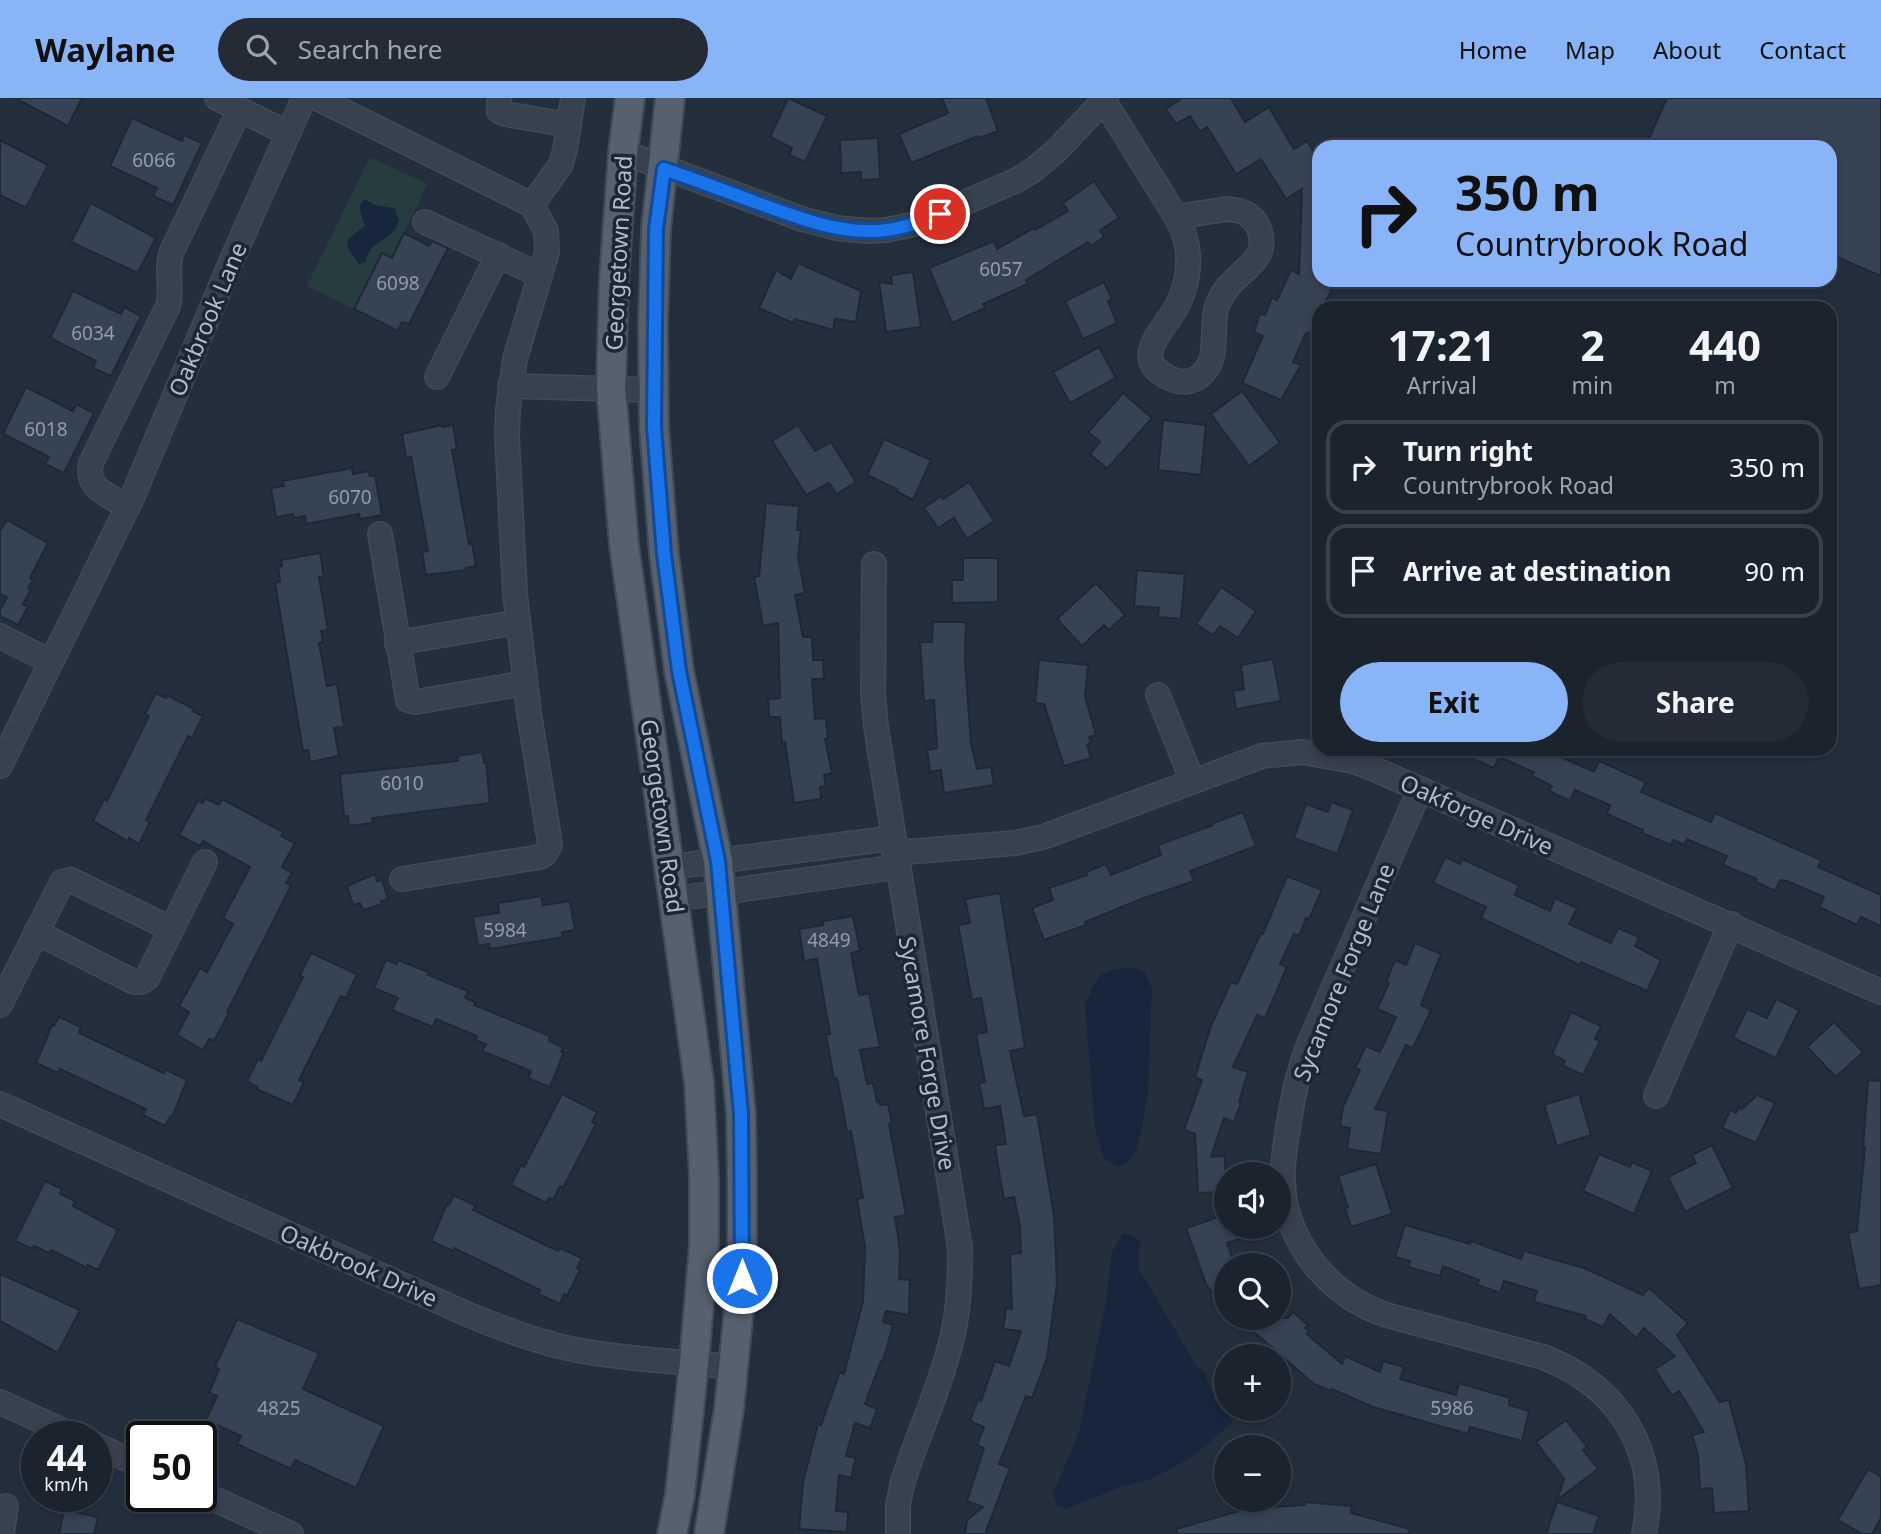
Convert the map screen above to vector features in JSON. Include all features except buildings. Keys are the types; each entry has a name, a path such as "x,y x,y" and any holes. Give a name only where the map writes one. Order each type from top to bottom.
{"main road":[{"name":"Georgetown Road","path":"630,98 623,152 614,281 611,388 624,545 699,1082 704,1177 704,1245 694,1363 680,1494 672,1534"},
{"name":"Georgetown Road","path":"670,98 656,229 654,427 664,554 679,671 718,861 741,1114 742,1278 734,1367 709,1534"}],"street":[{"path":"218,98 287,133"},
{"name":"Oakbrook Lane","path":"0,766 128,506 304,98"},
{"path":"317,98 532,205 546,232 547,252 521,334 510,386 507,457 518,622 550,841 547,852 540,857 402,879"},
{"path":"499,98 499,111 505,114 569,125"},
{"path":"532,205 558,170 565,150 573,98"},
{"path":"623,152 802,219 867,232 886,230 915,224 1032,171 1056,151 1105,99 1184,231 1188,247 1186,281 1176,308 1154,340 1151,358 1157,370 1182,382 1195,379 1209,366 1212,359 1212,327 1218,303 1233,279 1258,256 1262,236 1255,221 1245,212 1227,209 1175,215"},
{"name":"Oakbrook Lane","path":"128,506 96,489 90,479 91,463 168,306 169,257 240,109"},
{"path":"425,222 540,275"},
{"path":"437,377 498,255"},
{"path":"510,386 654,390"},
{"path":"380,534 406,697 412,702 525,683"},
{"name":"Sycamore Forge Drive","path":"874,564 874,714 958,1230 961,1268 950,1347 902,1485 898,1505 898,1534"},
{"path":"397,643 518,622"},
{"path":"0,636 51,662"},
{"path":"1158,695 1192,780"},
{"name":"Oakforge Drive","path":"671,867 718,861 895,853 1015,843 1043,837 1252,759 1302,752 1312,754"},
{"name":"Oakforge Drive","path":"1325,756 1353,761 1881,992"},
{"name":"Sycamore Forge Lane","path":"1419,789 1308,1044 1298,1073 1283,1172 1290,1222 1315,1266 1337,1287 1362,1304 1390,1316 1543,1357 1562,1364 1600,1390 1620,1412 1635,1438 1645,1466 1648,1496 1644,1534"},
{"path":"675,899 720,892 895,853"},
{"path":"36,932 134,982 141,982 147,978 205,862"},
{"path":"0,1005 60,885 71,880 172,929"},
{"path":"1656,1096 1731,925"},
{"name":"Oakbrook Drive","path":"0,1104 469,1315 513,1332 583,1352 651,1361 734,1367"},
{"path":"0,1402 42,1421"},
{"path":"217,1500 291,1534"},
{"path":"2,1534 6,1506"}],"green space":[{"path":"370,157 427,184 392,258 381,253 354,309 307,286"}],"water":[{"path":"364,199 375,205 394,208 399,220 392,233 371,249 366,262 359,264 348,248 347,240 365,226 359,207"},
{"path":"1122,968 1135,968 1145,972 1152,989 1148,1092 1142,1129 1135,1153 1126,1164 1118,1167 1104,1159 1095,1129 1085,1004 1098,977"},
{"path":"1123,1233 1134,1236 1140,1244 1138,1268 1196,1365 1205,1373 1214,1392 1214,1421 1233,1422 1218,1435 1214,1435 1214,1438 1192,1457 1151,1479 1121,1487 1066,1509 1057,1506 1053,1494 1079,1432 1105,1307 1112,1252"}],"route":[{"path":"742,1278 741,1114 718,861 679,671 664,554 654,427 656,229 664,169 802,219 837,228 867,232 886,230 906,227 940,214"}]}
